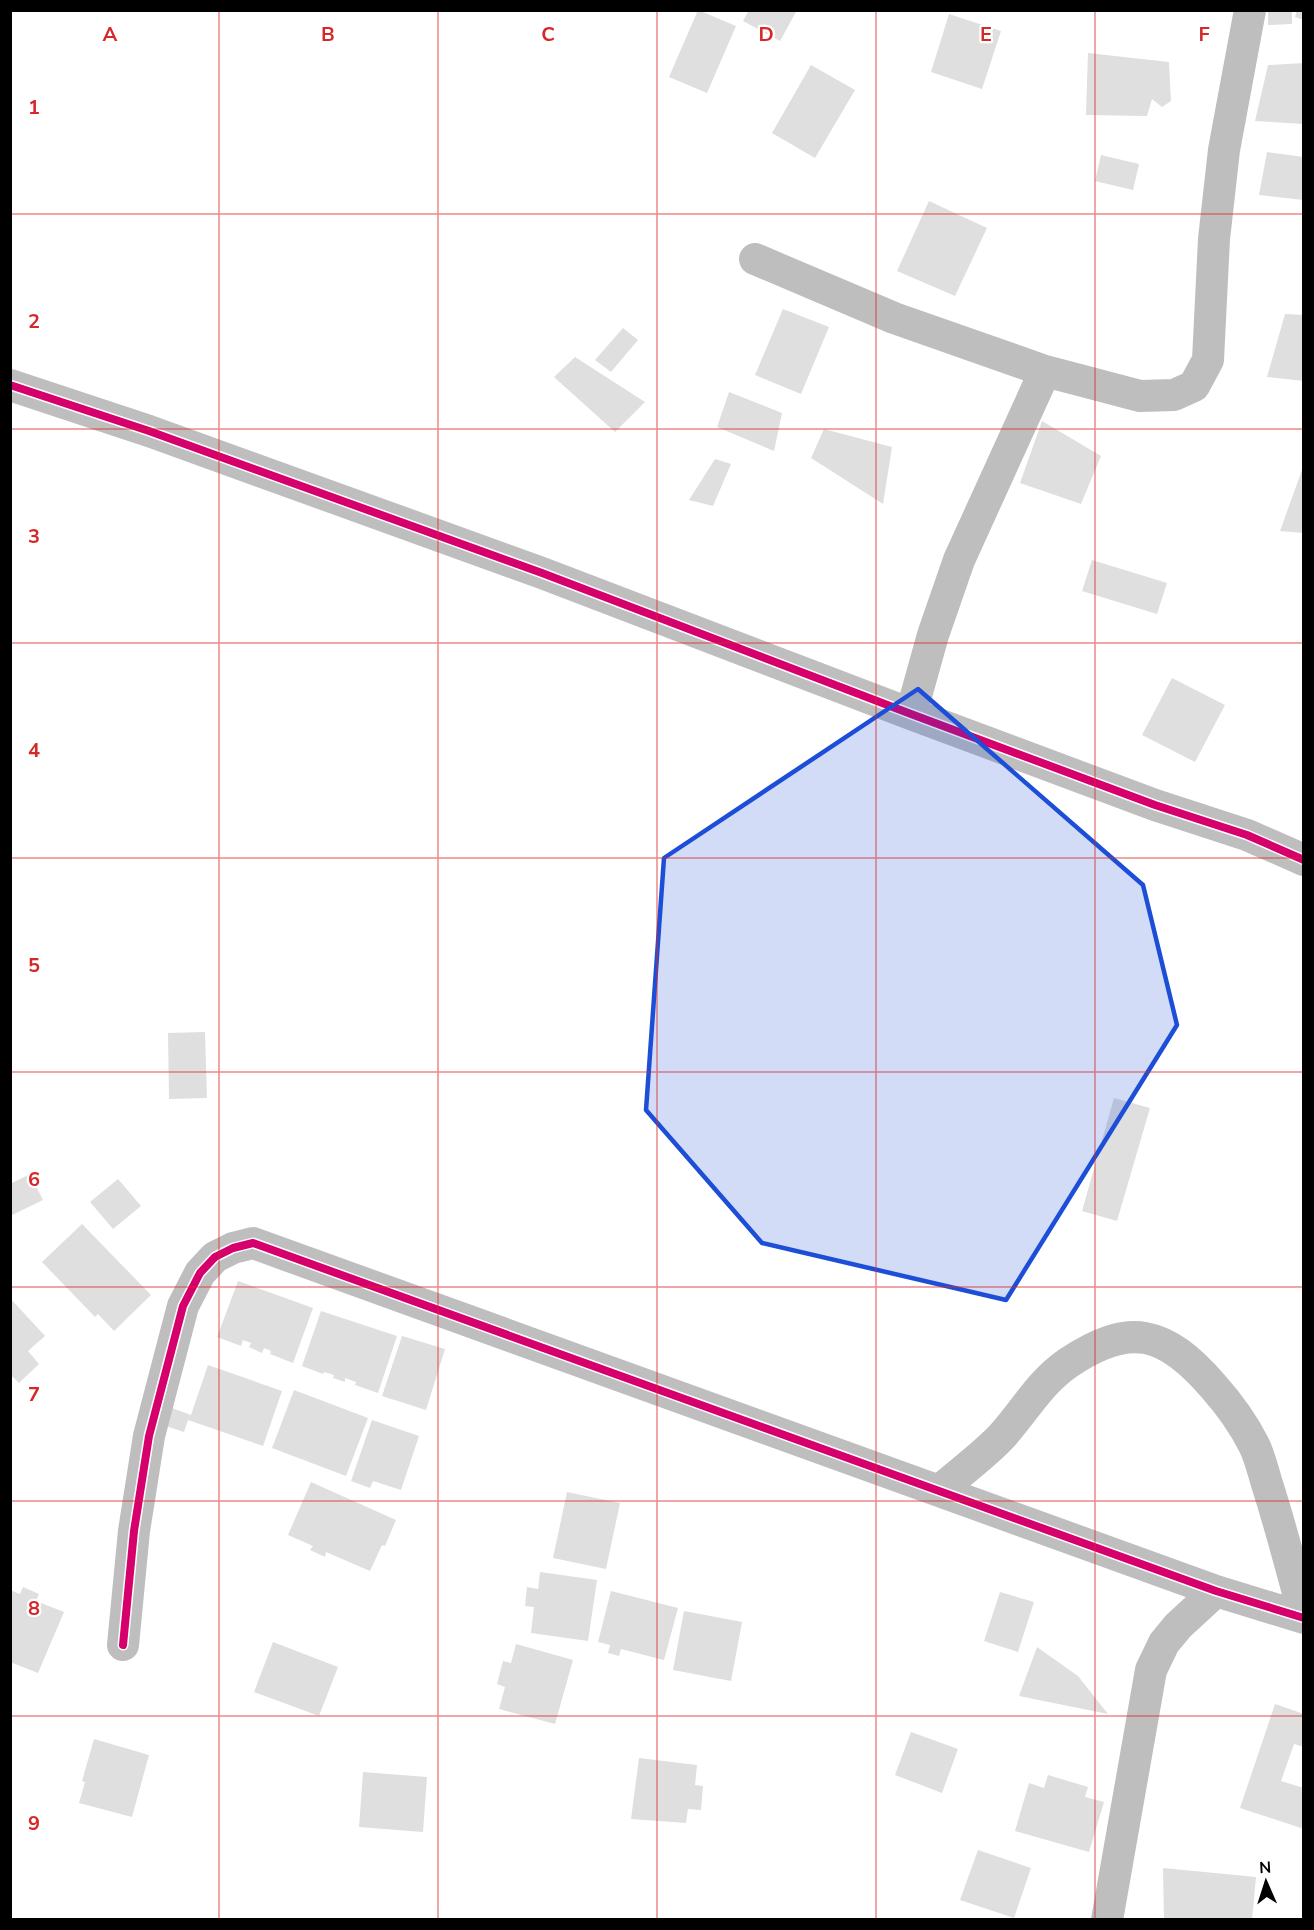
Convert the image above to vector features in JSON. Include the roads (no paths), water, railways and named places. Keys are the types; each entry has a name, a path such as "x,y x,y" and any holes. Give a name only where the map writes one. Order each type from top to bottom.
{"street":[{"path":"755,259 894,318 1045,371 1140,396 1174,395 1194,386 1208,360 1214,239 1224,150 1250,10"},
{"path":"911,714 933,635 959,560 1045,371"},
{"path":"10,385 149,431 542,573 1155,805 1247,835 1304,860"},
{"path":"123,1645 134,1530 149,1436 183,1306 200,1273 215,1257 233,1248 254,1244 1216,1591 1304,1617"},
{"path":"939,1491 1001,1437 1038,1389 1067,1364 1105,1342 1152,1338 1175,1349 1197,1367 1233,1410 1255,1446 1276,1509 1304,1617"},
{"path":"1107,1920 1151,1670 1164,1643 1178,1626 1216,1591"}]}
